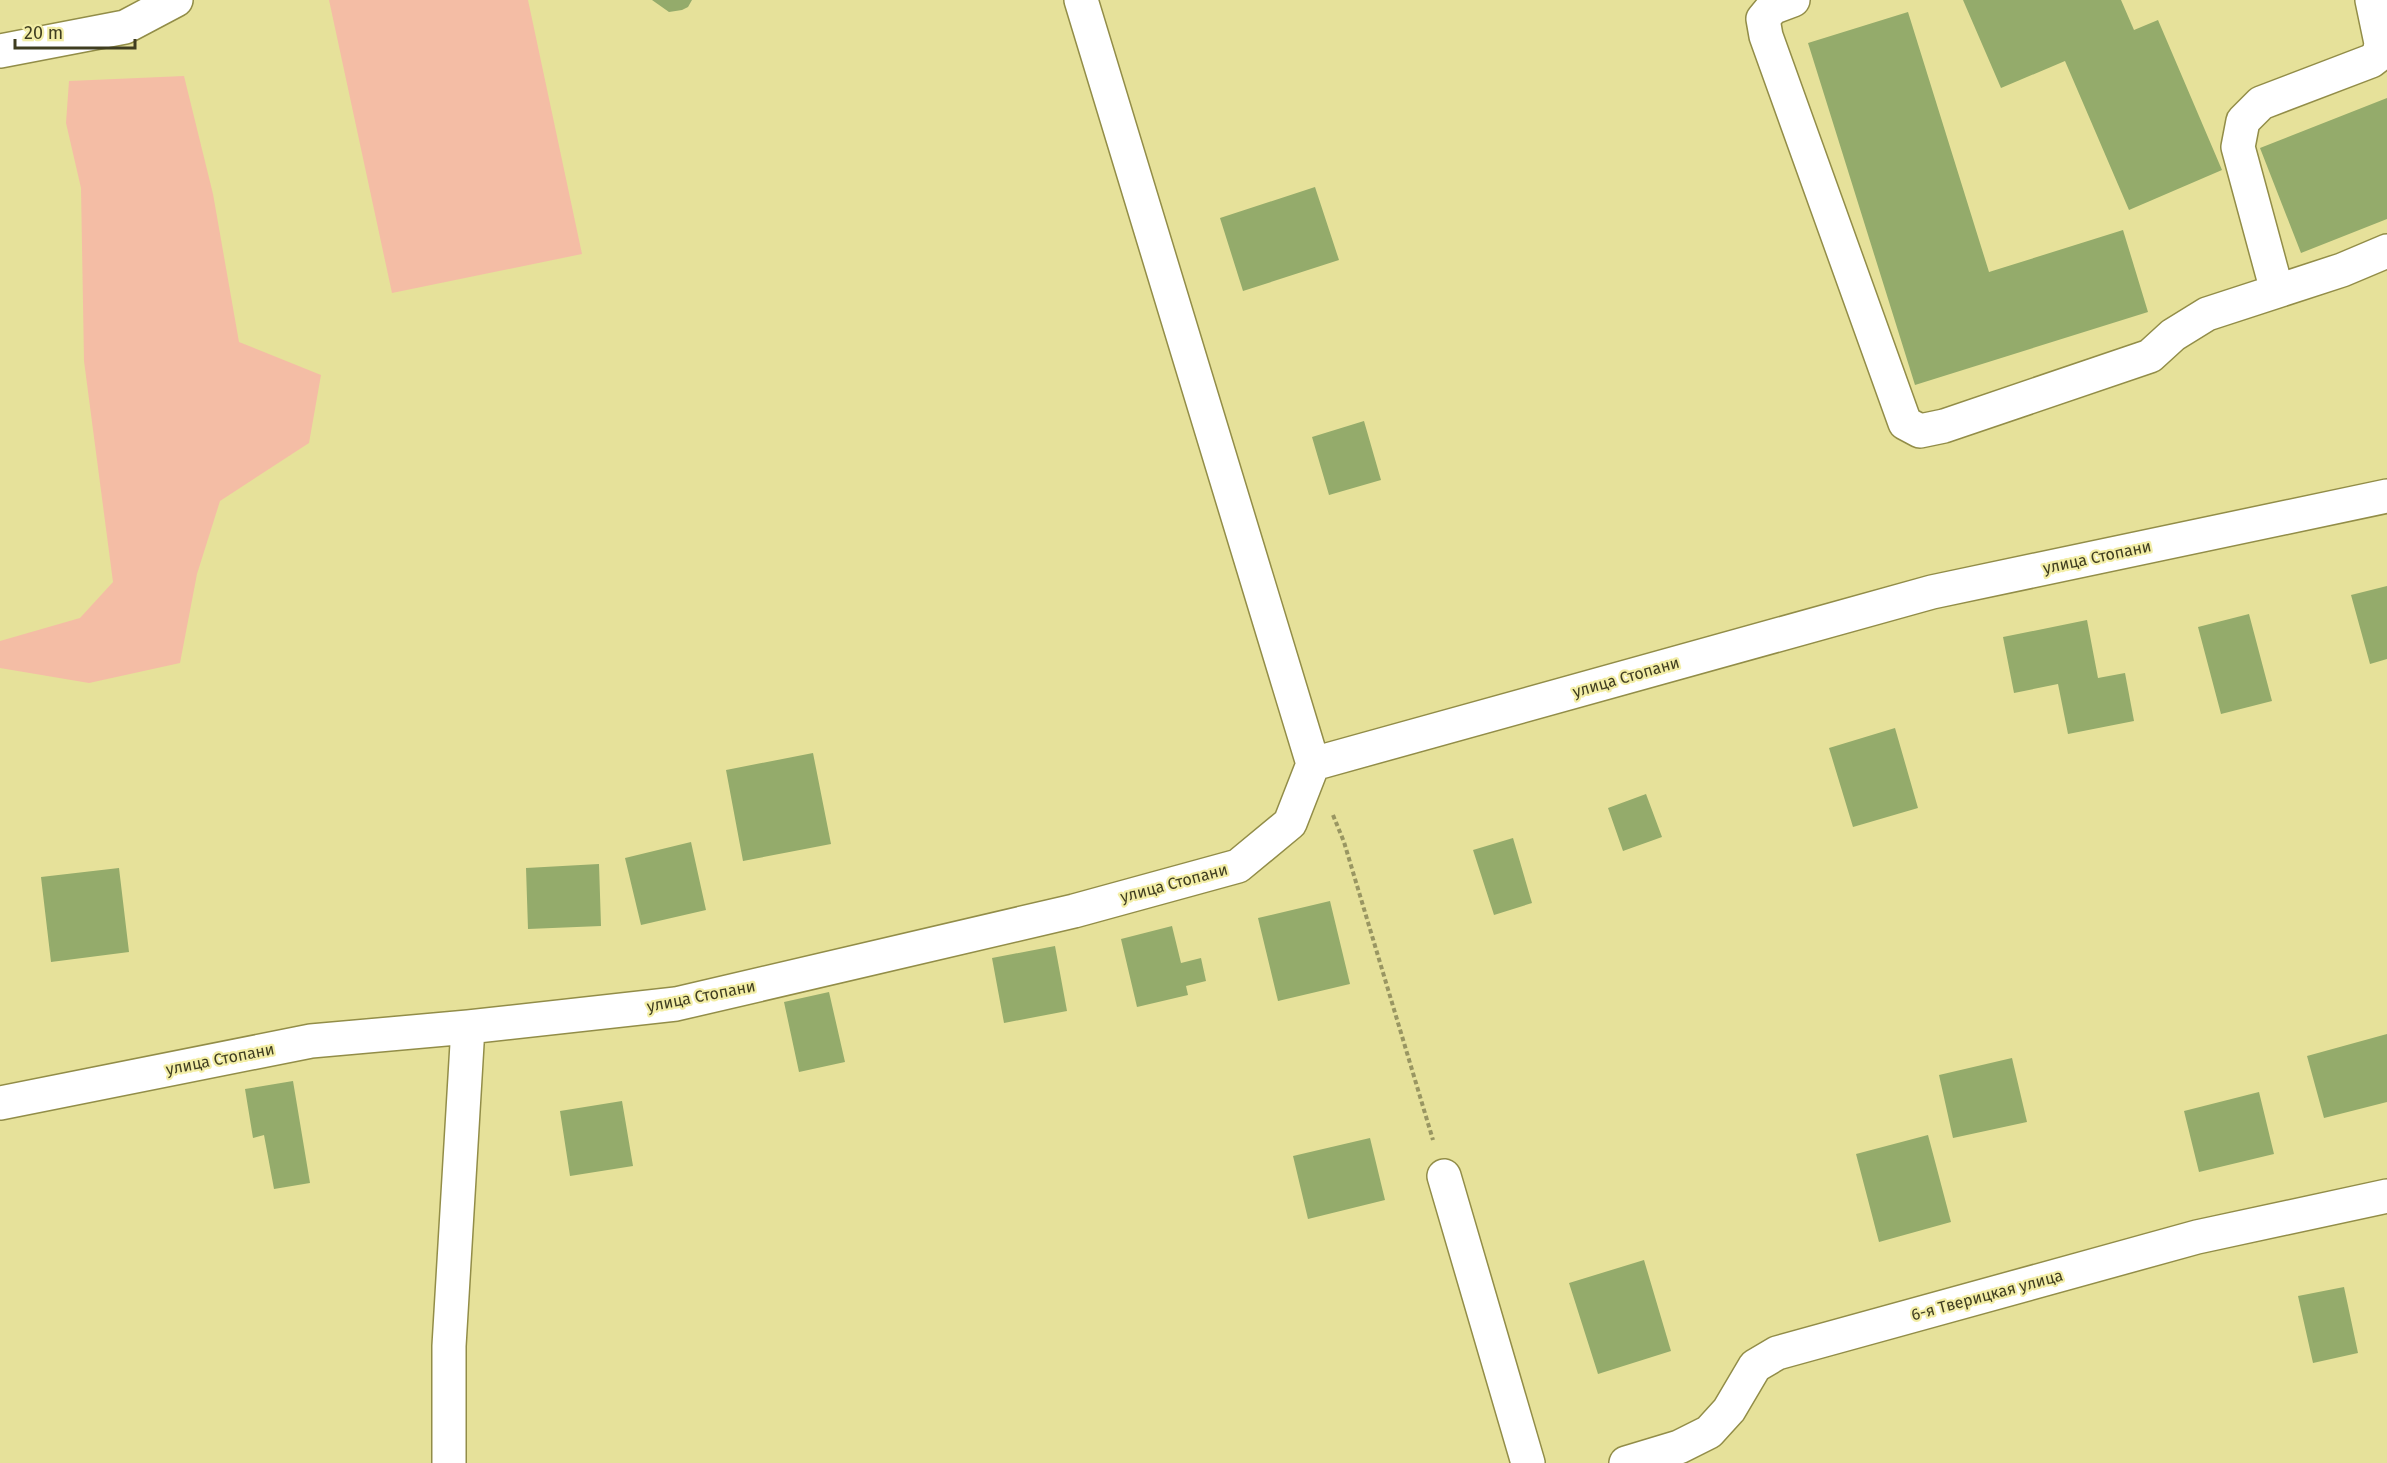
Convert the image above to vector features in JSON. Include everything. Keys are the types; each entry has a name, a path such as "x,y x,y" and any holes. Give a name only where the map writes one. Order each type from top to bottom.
{"street":[{"path":"0,51 124,27 176,0"},
{"path":"1081,0 1313,764"},
{"path":"2277,291 2238,147 2243,122 2261,103 2371,61 2379,55 2381,43 2372,0"},
{"path":"1782,4 1763,19 1766,36 1905,423 1920,431 1944,426 2150,356 2173,335 2207,314 2342,270 2387,251"},
{"name":"улица Стопани","path":"0,1103 311,1041 468,1027 676,1004 1074,911 1238,866 1290,823 1313,764 1932,592 2387,496"},
{"path":"449,1463 449,1346 468,1027"},
{"path":"1444,1176 1528,1463"},
{"name":"6-я Тверицкая улица","path":"1626,1463 1679,1447 1709,1432 1729,1410 1755,1366 1777,1353 2197,1237 2387,1196"}],"path":[{"path":"1313,764 1344,842 1444,1176"}],"shaded area":[{"path":"329,0 528,0 582,254 392,293"},
{"path":"184,76 213,194 239,342 321,375 309,443 220,501 197,574 180,663 89,683 0,668 0,641 80,618 113,582 84,361 81,188 66,123 69,81"}],"building":[{"path":"652,0 692,0 688,7 669,12"},
{"path":"1963,0 2121,0 2134,30 2158,20 2222,170 2129,210 2065,61 2001,88"},
{"path":"1908,12 1989,272 2123,230 2148,312 1915,385 1808,43"},
{"path":"2387,98 2387,219 2301,253 2260,148"},
{"path":"1315,187 1339,260 1243,291 1220,218"},
{"path":"1364,421 1381,480 1329,495 1312,437"},
{"path":"2387,586 2387,659 2370,664 2351,595"},
{"path":"2249,614 2272,701 2221,714 2198,627"},
{"path":"2087,620 2098,678 2125,673 2134,721 2068,734 2058,684 2014,693 2003,637"},
{"path":"1895,728 1918,808 1853,827 1829,748"},
{"path":"813,753 831,844 743,861 726,770"},
{"path":"1646,794 1662,837 1623,851 1608,808"},
{"path":"1513,838 1532,903 1494,915 1473,850"},
{"path":"691,842 706,910 641,925 625,858"},
{"path":"599,864 601,926 528,929 526,868"},
{"path":"119,868 129,952 51,962 41,877"},
{"path":"1330,901 1350,984 1278,1001 1258,918"},
{"path":"1172,926 1181,963 1201,958 1206,981 1186,986 1188,995 1137,1007 1121,939"},
{"path":"1055,946 1067,1011 1004,1023 992,958"},
{"path":"829,992 845,1062 799,1072 784,1002"},
{"path":"2387,1034 2387,1102 2324,1118 2307,1056"},
{"path":"2012,1058 2027,1122 1953,1138 1939,1075"},
{"path":"293,1081 310,1183 274,1189 264,1135 253,1138 245,1089"},
{"path":"2259,1092 2274,1154 2199,1172 2184,1111"},
{"path":"622,1101 633,1166 570,1176 560,1111"},
{"path":"1928,1135 1951,1222 1879,1242 1856,1154"},
{"path":"1370,1138 1385,1200 1308,1219 1293,1156"},
{"path":"1644,1260 1671,1351 1598,1374 1569,1283"},
{"path":"2344,1287 2358,1353 2313,1363 2298,1296"}]}
